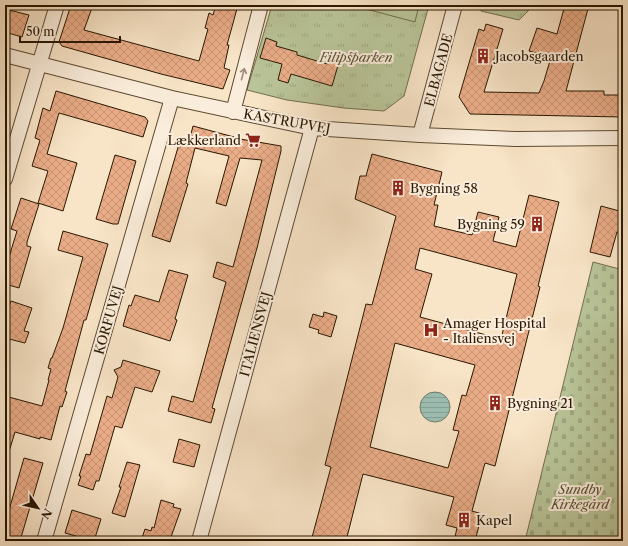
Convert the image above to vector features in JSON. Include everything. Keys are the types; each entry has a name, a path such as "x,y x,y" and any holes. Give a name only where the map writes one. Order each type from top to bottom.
{"street":[{"path":"5,179 57,5"},
{"path":"233,112 261,5"},
{"name":"ELBAGADE","path":"420,135 455,5"},
{"name":"KASTRUPVEJ","path":"5,55 172,98 312,128 516,139 623,138"},
{"name":"KORFUVEJ","path":"44,541 172,98"},
{"name":"ITALIENSVEJ","path":"199,541 312,128"}],"green space":[{"name":"Filipsparken","path":"272,5 429,5 404,96 384,111 344,108 287,100 247,90"},
{"path":"351,5 419,5 415,22"},
{"path":"483,5 534,5 519,20 481,11"},
{"name":"Sundby Kirkegård","path":"593,262 623,270 623,541 525,541"}],"water":[{"path":"435,392 446,396 450,407 446,418 435,422 424,418 420,407 424,396"}],"building":[{"path":"71,5 93,5 84,30 199,61 208,29 205,28 209,13 213,15 216,5 238,5 227,45 229,45 224,68 230,70 223,89 161,74 62,46 59,42"},
{"name":"Jacobsgaarden","path":"565,5 589,5 566,91 604,91 604,95 623,95 623,117 470,114 459,97 479,29 484,31 486,24 503,29 484,92 539,93 551,57 529,51 537,28 557,34"},
{"path":"5,9 29,15 22,37 5,32"},
{"path":"266,38 277,42 276,46 297,52 297,55 327,64 328,59 339,62 332,86 291,74 288,83 278,80 282,64 260,58"},
{"path":"56,91 145,117 148,121 143,137 59,113 47,154 77,163 63,211 38,203 48,171 32,166 40,140 35,138 43,108 50,111"},
{"path":"193,126 234,138 281,146 257,248 212,408 215,409 211,423 168,411 172,396 193,402 226,282 213,277 217,262 233,267 262,160 240,158 226,206 216,203 229,156 195,148 186,183 188,184 170,242 152,236 179,144 188,146"},
{"path":"372,154 442,172 434,205 438,205 434,226 472,235 478,212 499,217 493,241 516,247 529,195 559,202 538,286 540,287 495,466 485,463 472,511 482,514 475,541 454,541 457,528 446,525 454,497 363,474 346,541 311,541 331,467 325,465 366,304 372,305 396,216 355,199 360,176 366,176","holes":["420,248 517,274 501,339 420,317 432,274 415,269","395,343 475,365 466,396 462,395 453,430 459,431 448,468 370,447"]},
{"path":"115,155 136,161 118,224 96,219"},
{"path":"21,198 39,204 27,242 27,246 31,247 19,288 5,284 5,263 7,256 9,257 17,231 11,229"},
{"path":"601,206 623,212 623,234 617,232 610,257 590,252"},
{"path":"63,231 108,244 86,320 84,320 65,391 67,392 62,407 60,406 51,440 40,437 40,439 15,432 8,455 5,455 5,396 42,406 51,369 48,368 63,328 83,257 58,250"},
{"path":"169,270 188,275 175,319 177,320 170,341 123,326 129,305 131,306 135,295 159,302"},
{"path":"11,301 32,308 24,331 29,332 25,343 5,338 5,319"},
{"path":"324,312 337,316 331,337 318,333 319,330 309,327 313,314 323,317"},
{"path":"123,360 160,371 152,392 135,387 122,428 115,426 99,481 96,481 93,490 78,485 81,476 79,476 86,454 90,455 107,396 112,398 118,377 114,370 121,367"},
{"path":"179,439 200,445 194,467 173,462"},
{"path":"24,458 43,463 20,541 5,541 5,524"},
{"path":"127,462 140,465 125,517 112,513 121,487 119,487"},
{"path":"161,500 174,504 173,507 181,509 171,537 176,538 175,541 141,541 145,529 151,531 152,527 154,528"},
{"path":"72,510 101,519 94,541 65,533"}],"place":[{"name":"Jacobsgaarden","path":"483,56"},
{"name":"Lækkerland","path":"253,140"},
{"name":"Bygning 58","path":"398,188"},
{"name":"Bygning 59","path":"537,224"},
{"name":"Amager Hospital - Italiensvej","path":"431,330"},
{"name":"Bygning 21","path":"495,403"},
{"name":"Kapel","path":"464,520"}]}
